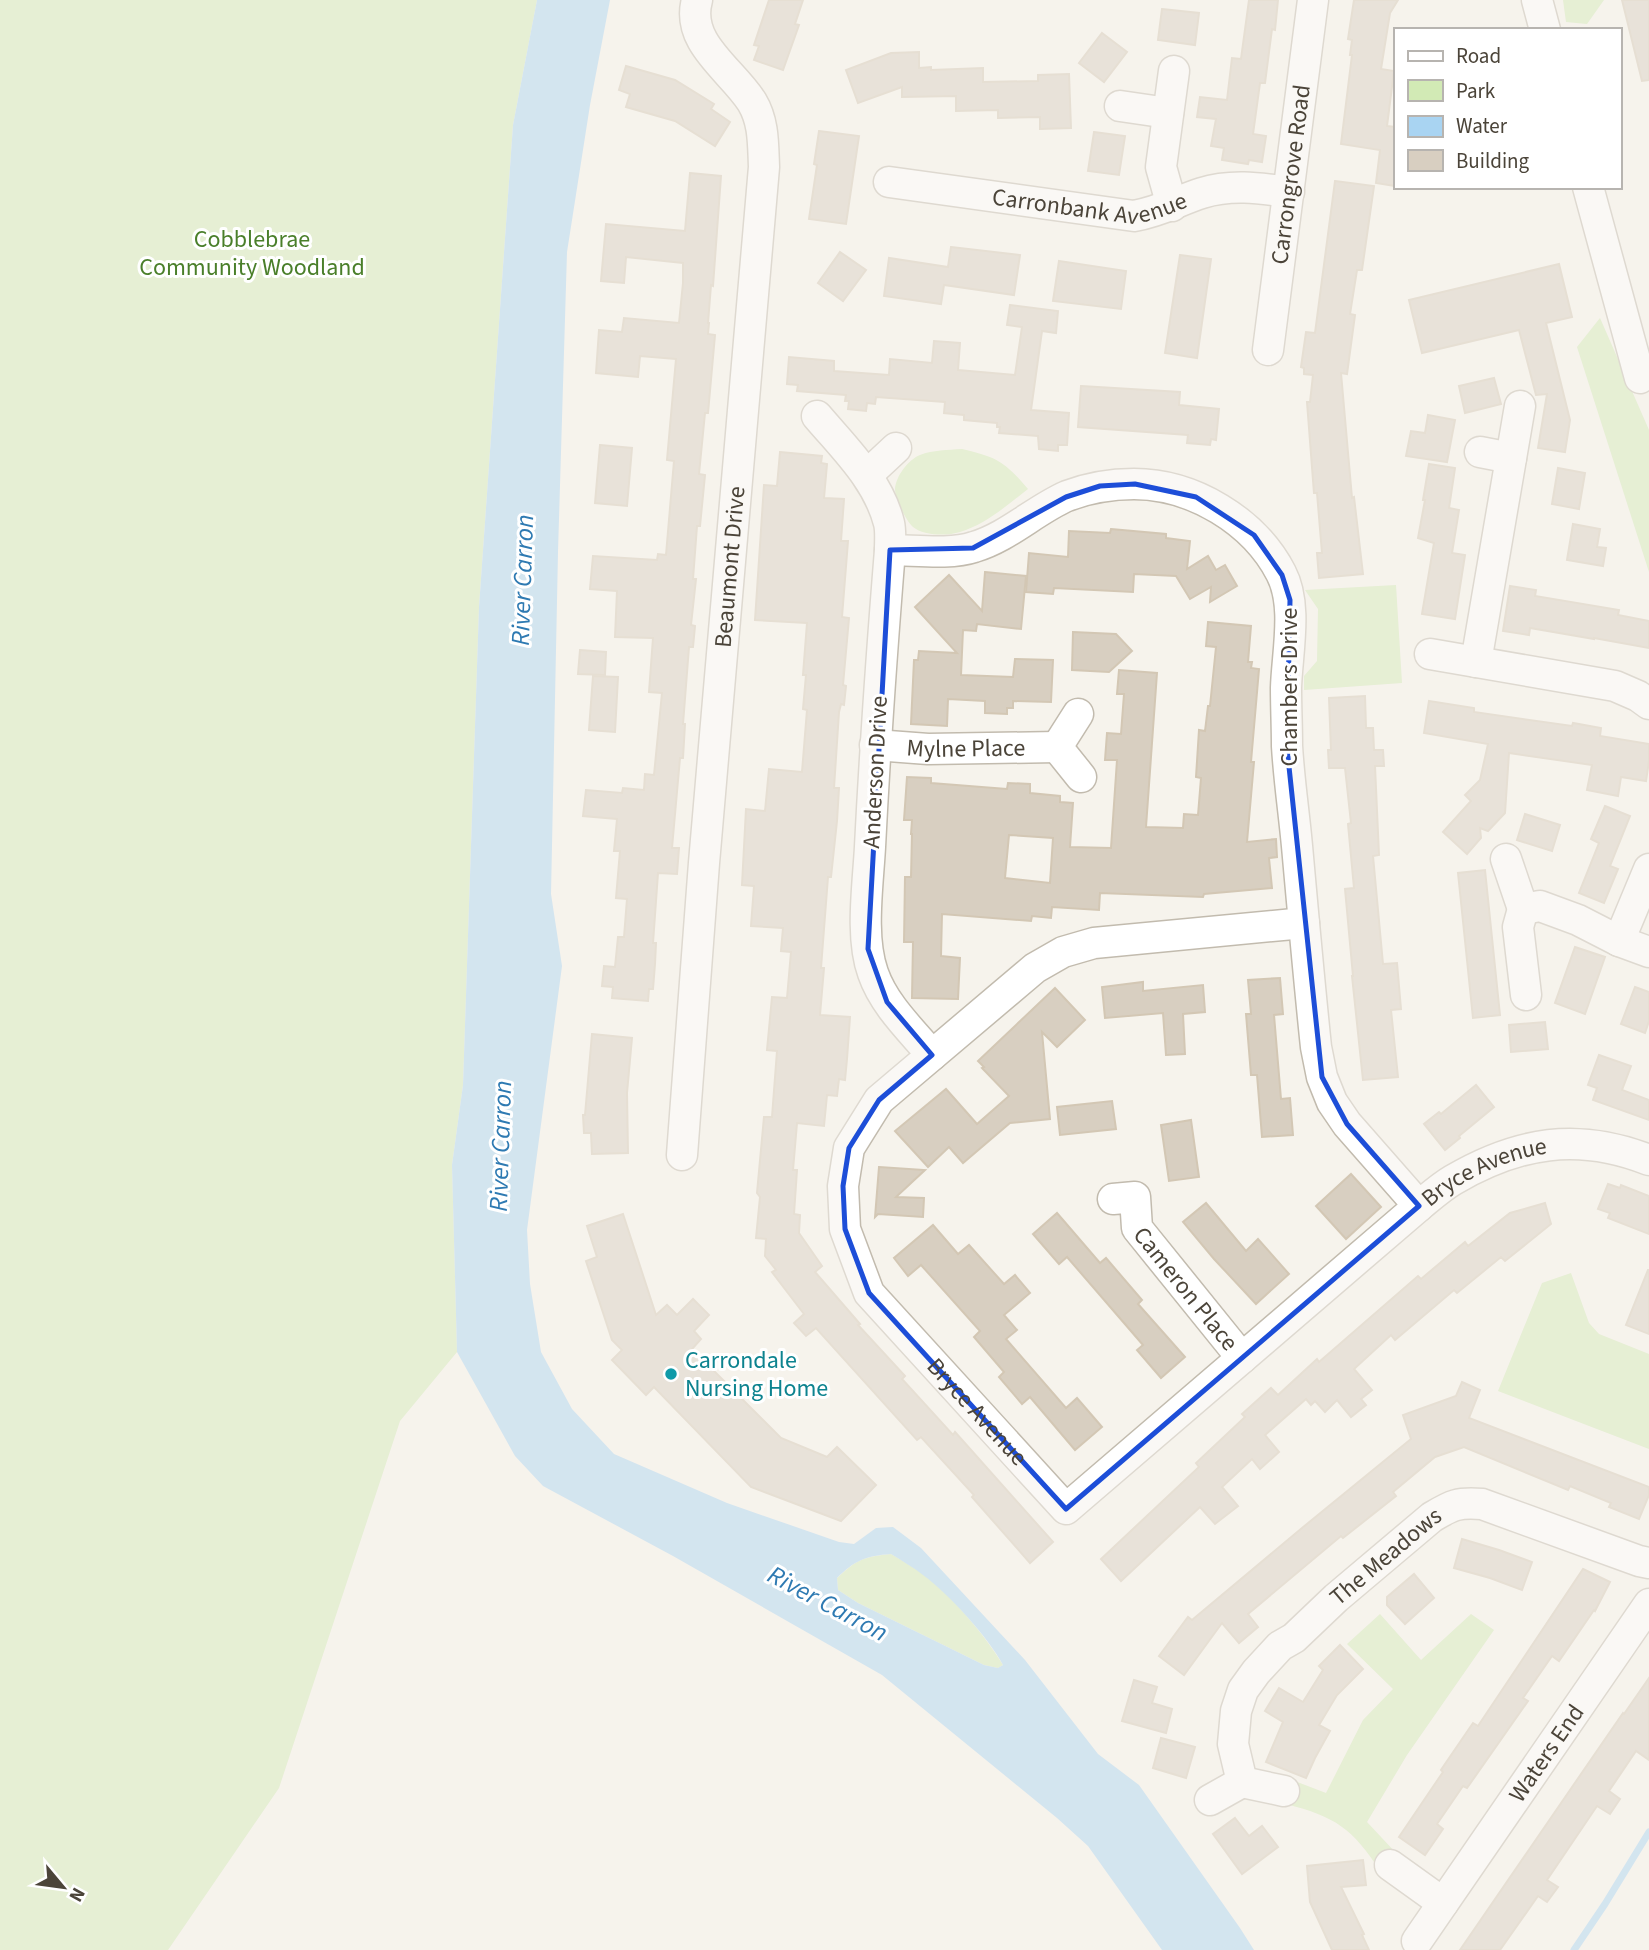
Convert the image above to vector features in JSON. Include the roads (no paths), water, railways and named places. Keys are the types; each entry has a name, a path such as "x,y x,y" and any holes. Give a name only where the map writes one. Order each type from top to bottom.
{"street":[{"name":"Beaumont Drive","path":"682,1155 704,863 764,166 763,131 752,103 705,45 696,26 697,0"},
{"name":"Carrongrove Road","path":"1268,350 1313,0"},
{"path":"1537,0 1544,28"},
{"path":"1172,206 1161,167 1174,71"},
{"path":"1120,106 1168,113"},
{"name":"Carronbank Avenue","path":"889,182 1135,216 1154,213 1201,193 1227,187 1289,191"},
{"path":"1589,189 1640,378"},
{"path":"1476,662 1520,406"},
{"name":"Anderson Drive","path":"817,416 867,475 877,490 890,525 875,745 867,948 873,973 887,1002 932,1055"},
{"path":"867,475 896,448"},
{"path":"1480,452 1511,458"},
{"name":"Chambers Drive","path":"890,550 945,551 973,548 1002,535 1066,497 1100,486 1135,484 1166,488 1196,498 1233,517 1254,535 1270,554 1282,575 1290,600 1286,689 1287,748 1316,1047 1322,1077 1332,1102 1347,1124 1419,1206"},
{"path":"1430,654 1615,686 1649,704"},
{"name":"Mylne Place","path":"1057,747 1078,714"},
{"name":"Mylne Place","path":"875,745 928,749 1057,747"},
{"name":"Mylne Place","path":"1057,747 1081,777"},
{"path":"1506,859 1523,909 1518,927 1526,995"},
{"path":"1619,941 1649,869"},
{"path":"1523,909 1540,906 1649,952"},
{"name":"Bryce Avenue","path":"1304,923 1094,943 1063,952 1035,968 879,1100 849,1148 843,1186 845,1229 869,1293 1066,1509 1419,1206 1452,1181 1531,1147 1562,1143 1595,1144 1649,1160"},
{"name":"Cameron Place","path":"1112,1199 1135,1197 1138,1227 1242,1358"},
{"name":"The Meadows","path":"1242,1783 1233,1744 1236,1711 1243,1690 1256,1672 1280,1646 1294,1638 1336,1598 1432,1517 1448,1507 1463,1502 1482,1504 1649,1563"},
{"name":"Waters End","path":"1417,1941 1649,1604"},
{"path":"1210,1800 1242,1783 1284,1791"},
{"path":"1390,1865 1443,1903"}],"water":[{"name":"River Carron","path":"537,0 610,0 567,252 551,894 562,966 527,1230 530,1284 541,1352 572,1409 614,1454 727,1503 839,1542 854,1544 876,1528 893,1527 921,1548 1025,1660 1098,1754 1139,1785 1254,1950 1162,1950 1088,1846 882,1675 673,1556 543,1486 515,1456 457,1352 452,1165 463,1085 479,607 513,125","holes":["891,1554 923,1575 956,1604 978,1629 1003,1665 998,1668 984,1665 858,1603 838,1590 837,1578 855,1563"]}],"waterway":[{"path":"1574,1950 1649,1832"}],"place":[{"name":"Carrondale Nursing Home","path":"671,1374"}],"park label":[{"name":"Cobblebrae Community Woodland","path":"252,253"}]}
